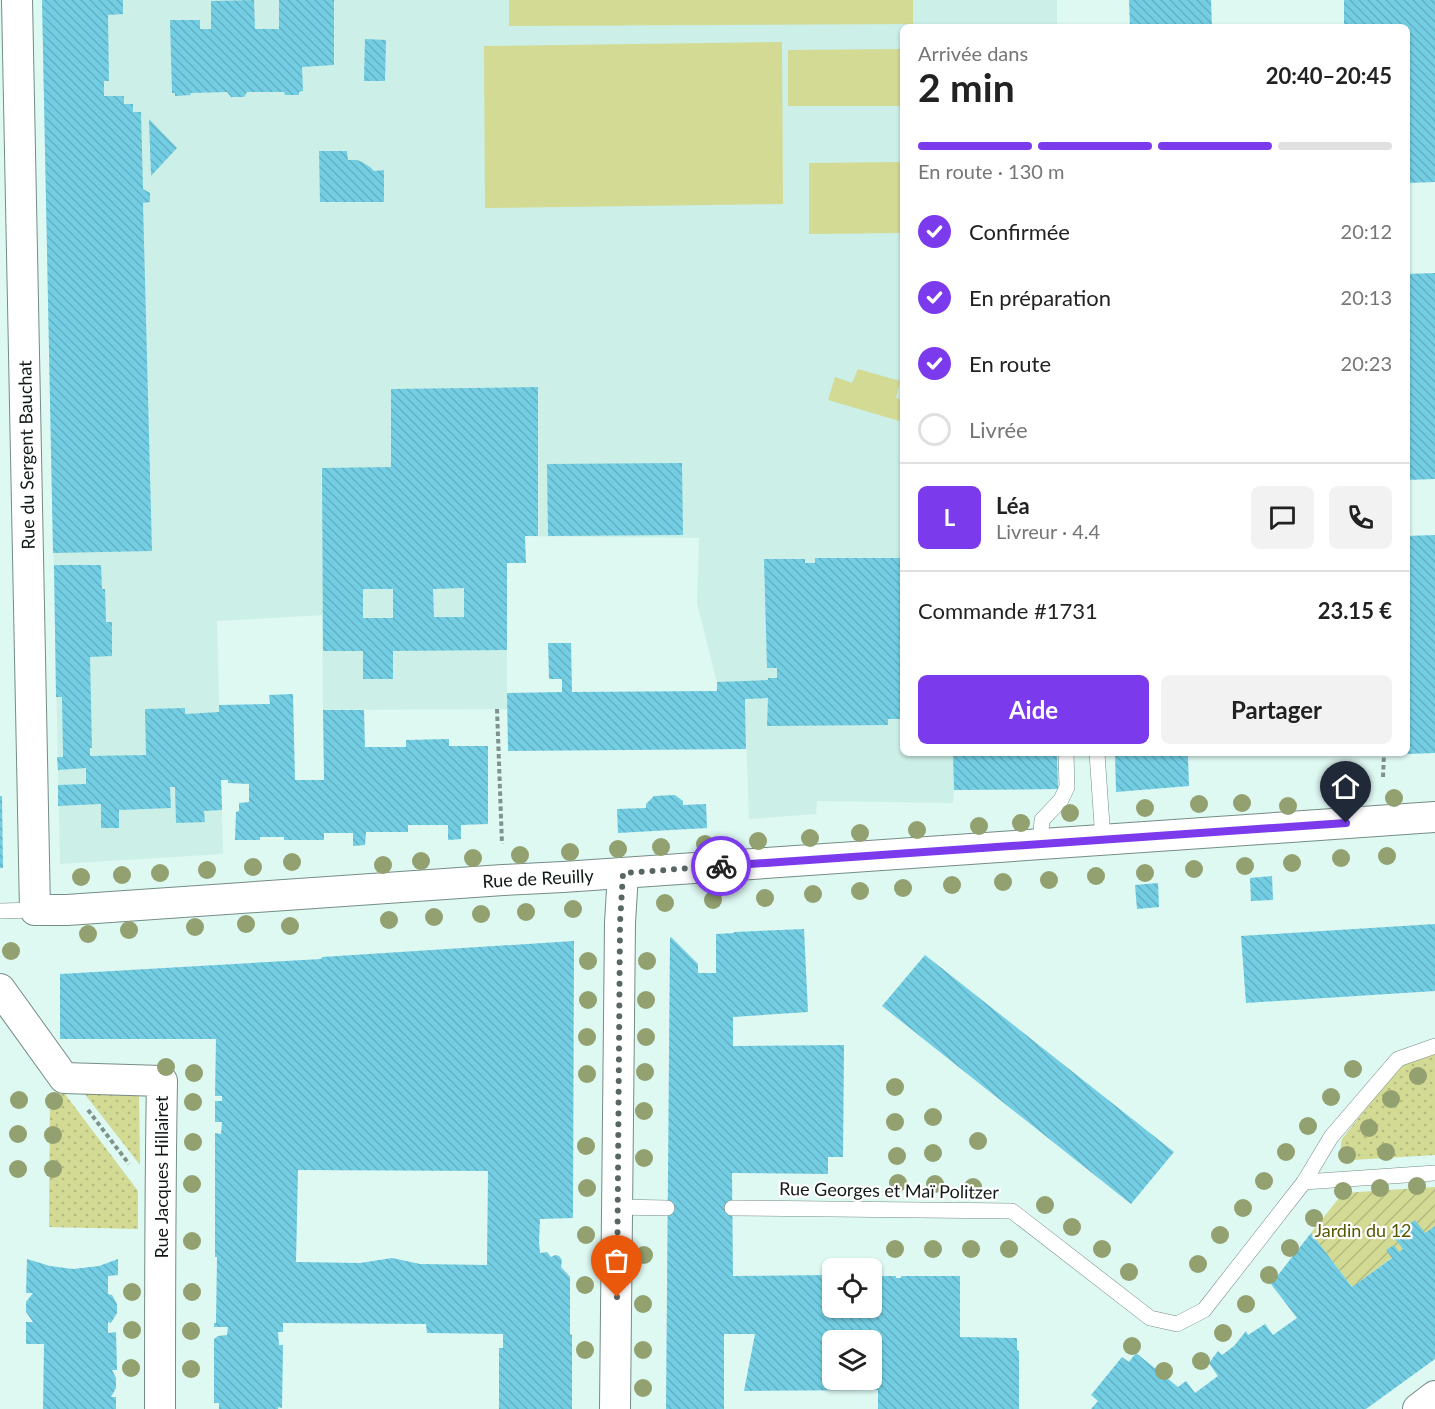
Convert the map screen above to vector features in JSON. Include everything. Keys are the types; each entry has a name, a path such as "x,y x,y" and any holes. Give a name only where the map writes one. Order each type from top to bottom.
{"street":[{"name":"Rue du Sergent Bauchat","path":"17,0 35,910"},
{"name":"Rue de Reuilly","path":"35,910 623,873 1435,816"},
{"path":"615,1409 620,923 623,873"},
{"path":"0,989 64,1078"},
{"name":"Rue Jacques Hillairet","path":"64,1078 162,1081 160,1409"},
{"path":"1418,1409 1435,1396"}],"lane":[{"path":"1040,844 1042,820 1061,800 1066,787 1066,756"},
{"path":"1097,756 1103,840"},
{"name":"Rue de Reuilly","path":"0,911 35,910"},
{"name":"Rue Georges et Maï Politzer","path":"732,1208 1012,1211 1150,1318 1177,1324 1204,1310 1304,1182 1331,1137 1398,1059 1435,1046"},
{"path":"1304,1182 1435,1173"},
{"path":"618,1208 667,1208"}],"path":[{"path":"497,709 502,844"},
{"path":"1383,777 1384,756"},
{"path":"64,1078 160,1206"}],"shaded area":[{"path":"42,0 1057,0 1057,24 900,24 900,756 1057,756 1058,789 954,790 953,803 817,801 816,814 749,819 745,699 717,698 717,682 697,603 699,538 507,536 507,709 323,710 322,615 217,621 223,854 60,864"}],"green space":[{"path":"509,0 913,0 913,24 509,26"},
{"path":"782,42 783,204 485,208 484,46"},
{"path":"900,49 900,106 788,106 788,50"},
{"path":"900,162 900,233 809,234 809,163"},
{"path":"858,369 900,381 896,398 900,399 900,421 828,400 835,377 852,383"},
{"path":"1435,1053 1435,1155 1352,1160 1346,1157 1341,1150 1342,1139 1392,1075 1407,1064"},
{"path":"84,1093 139,1094 140,1165"},
{"path":"50,1094 65,1094 138,1191 138,1229 49,1227"},
{"name":"Jardin du 12","path":"1435,1187 1435,1226 1352,1287 1311,1233 1343,1193"}],"building":[{"path":"42,0 123,0 123,14 108,15 109,81 104,81 104,96 124,96 124,104 133,104 133,112 141,112 143,189 150,193 150,202 143,203 152,551 53,553"},
{"path":"254,0 255,29 279,29 279,0 334,0 334,65 302,67 303,91 299,92 299,95 285,95 284,92 247,92 244,97 231,97 227,92 190,93 191,95 175,96 175,93 172,93 170,20 200,20 200,29 211,29 211,1"},
{"path":"1129,0 1211,0 1212,24 1130,24"},
{"path":"1344,0 1435,0 1435,182 1410,183 1410,24 1344,24"},
{"path":"365,39 386,40 385,81 364,81"},
{"path":"149,119 177,148 151,176"},
{"path":"319,151 347,151 348,160 362,162 374,171 384,170 384,202 320,202"},
{"path":"1435,273 1435,479 1410,480 1410,274"},
{"path":"538,387 538,536 525,536 526,563 507,563 507,650 393,651 393,679 363,679 363,651 323,651 322,468 391,467 391,389","holes":["464,588 464,617 434,617 433,589","363,589 393,589 393,618 363,618"]},
{"path":"682,463 683,535 548,536 547,464"},
{"path":"1435,535 1435,753 1410,754 1410,536"},
{"path":"815,558 900,558 900,719 888,719 888,725 767,726 768,698 745,699 746,749 508,751 507,693 562,692 562,679 549,679 548,643 571,643 572,692 717,691 717,682 777,678 777,668 767,668 764,559 805,559 805,563 815,563"},
{"path":"54,565 101,565 102,589 105,589 106,622 112,622 112,656 90,657 92,748 90,748 90,756 146,755 145,709 185,708 185,714 219,712 219,705 270,704 269,695 293,694 295,780 324,780 323,710 364,710 365,747 406,747 406,740 449,739 449,746 488,746 488,824 461,825 461,839 448,840 448,825 408,825 408,832 366,832 365,845 353,846 353,833 324,833 324,840 284,840 284,837 260,837 260,840 235,840 236,812 239,811 239,803 249,802 249,784 228,783 228,780 221,780 222,810 204,811 205,822 176,823 175,787 170,787 171,808 119,810 119,828 101,828 101,804 58,806 58,785 86,784 86,768 58,770 57,757 63,757 62,697 56,697"},
{"path":"953,756 1057,756 1058,789 954,790"},
{"path":"1115,756 1188,756 1189,786 1116,792"},
{"path":"675,795 683,801 683,805 706,804 707,828 618,833 617,809 646,808 646,804 654,796"},
{"path":"0,796 2,796 3,868 0,868"},
{"path":"1272,876 1273,900 1251,901 1250,878"},
{"path":"1158,883 1159,907 1137,909 1135,885"},
{"path":"1435,924 1435,991 1246,1003 1241,936"},
{"path":"804,929 808,1012 733,1017 733,1046 844,1045 843,1157 828,1157 828,1174 732,1173 733,1276 822,1275 822,1318 882,1318 882,1276 901,1278 901,1276 960,1276 960,1337 1017,1338 1019,1409 878,1409 878,1390 744,1391 755,1334 724,1334 724,1409 666,1409 670,938 698,964 698,973 716,973 716,934"},
{"path":"574,941 573,1218 540,1219 539,1242 540,1253 547,1252 551,1257 559,1256 562,1260 561,1267 570,1277 572,1409 499,1409 499,1348 503,1348 503,1334 427,1333 426,1324 283,1323 283,1332 278,1332 279,1345 283,1345 282,1408 219,1409 219,1403 214,1403 214,1339 227,1335 228,1327 214,1327 216,1323 217,1257 215,1257 215,1133 221,1134 222,1122 215,1122 215,1101 222,1101 222,1096 215,1096 216,1039 60,1039 60,974 321,959 322,957","holes":["298,1170 488,1171 487,1265 420,1264 392,1258 360,1263 296,1262"]},
{"path":"925,955 1174,1152 1131,1204 882,1006"},
{"path":"1415,1220 1425,1233 1435,1226 1435,1359 1366,1409 1091,1409 1098,1401 1091,1395 1122,1357 1129,1362 1136,1353 1178,1387 1186,1381 1195,1393 1218,1376 1209,1363 1218,1351 1222,1355 1234,1346 1246,1331 1248,1335 1265,1324 1273,1335 1297,1318 1271,1284 1311,1233 1352,1287 1392,1258 1386,1250 1394,1245 1399,1252 1403,1249 1393,1236"},
{"path":"27,1259 50,1266 73,1269 99,1266 118,1259 118,1275 108,1276 108,1294 112,1295 117,1304 117,1313 111,1323 108,1322 108,1333 116,1332 117,1370 112,1370 116,1378 116,1388 111,1397 116,1397 116,1409 43,1409 44,1344 26,1344 26,1322 33,1322 26,1312 26,1302 33,1293 26,1293"}],"way so far":[{"path":"617,1297 620,923 623,873 721,866"}],"route":[{"path":"721,866 1346,823"}]}
